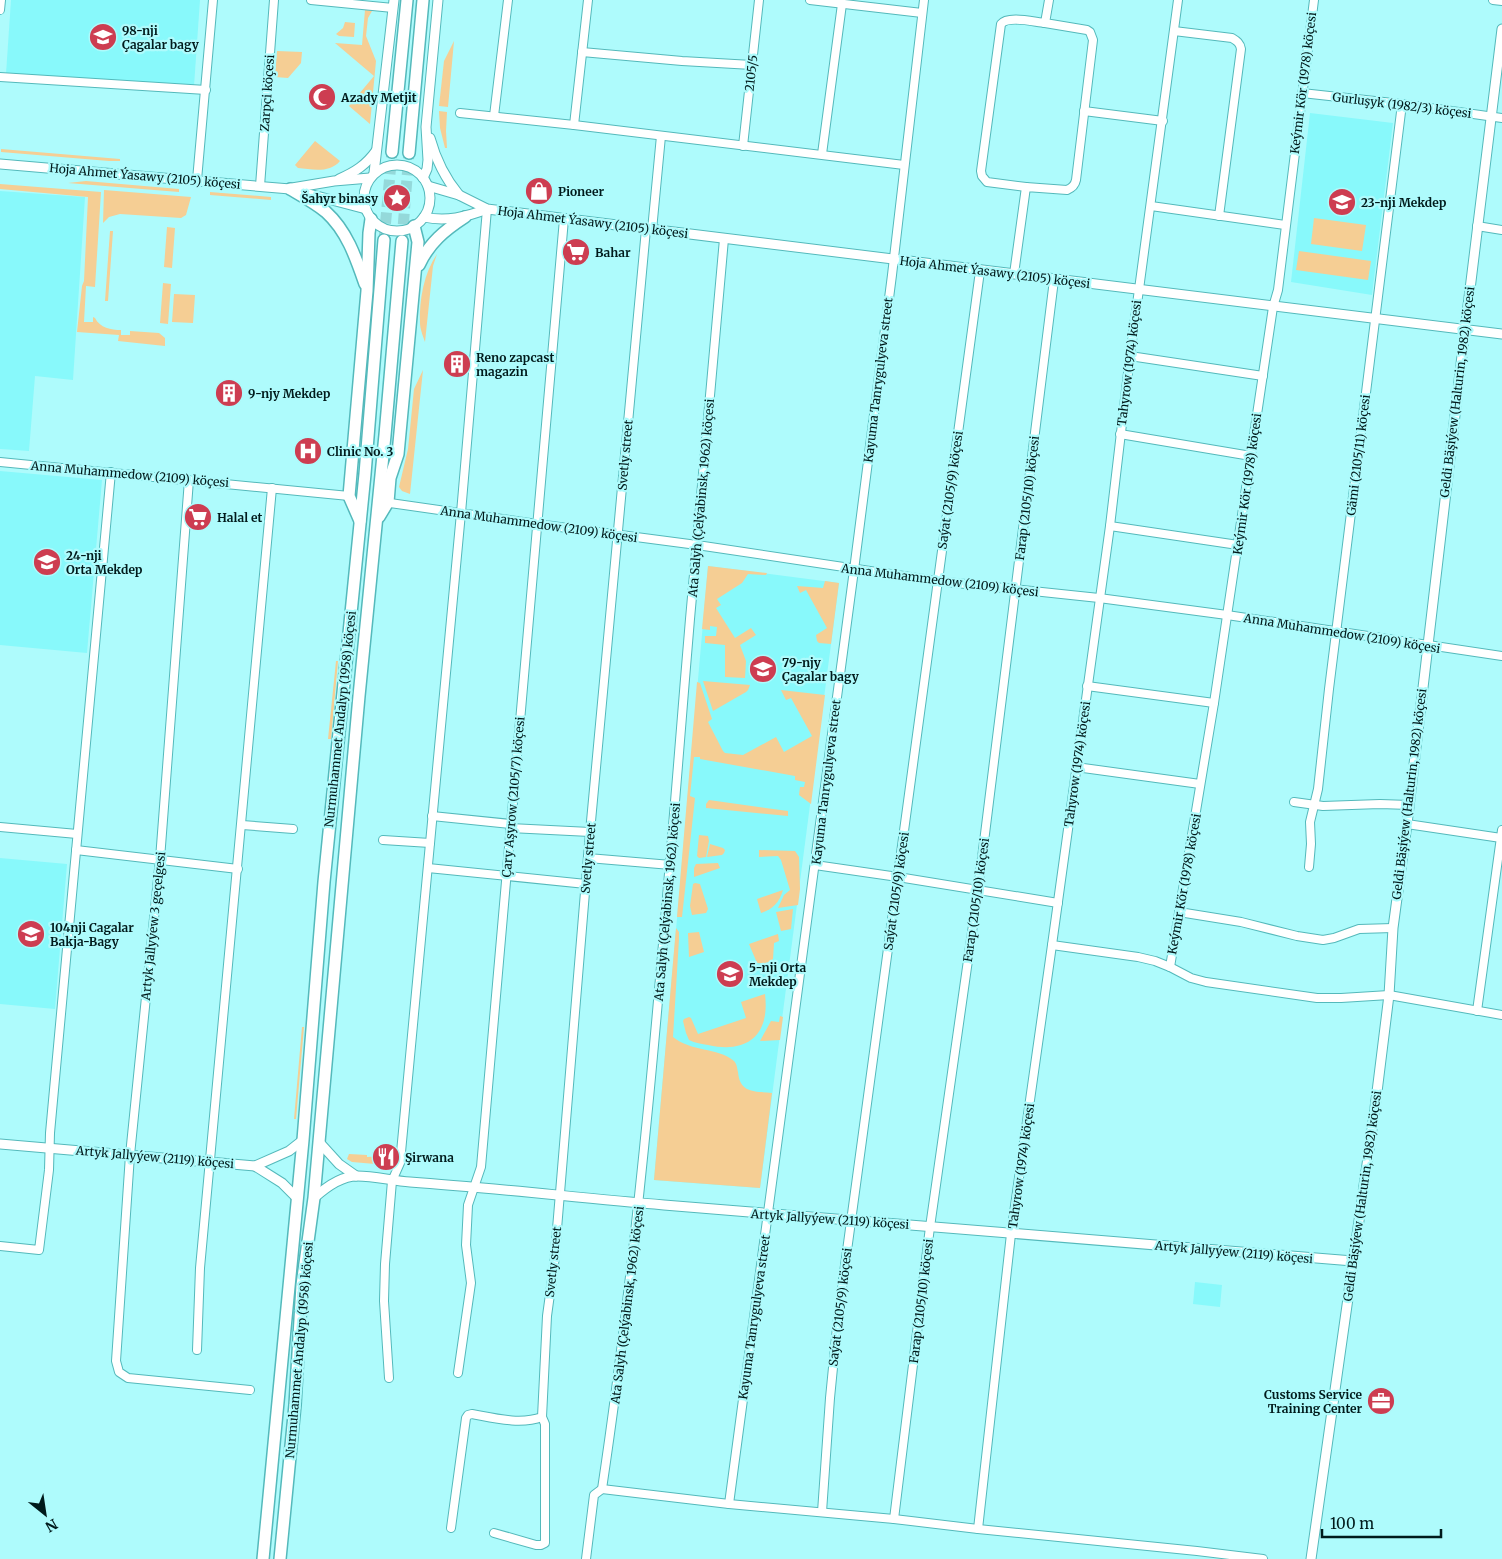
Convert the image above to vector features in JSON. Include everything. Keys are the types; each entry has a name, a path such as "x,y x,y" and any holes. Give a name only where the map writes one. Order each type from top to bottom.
{"main road":[{"path":"392,152 407,0"},
{"path":"409,153 423,0"},
{"path":"290,189 320,207 336,224 356,256 367,291"},
{"path":"361,522 349,496 367,291 368,214"},
{"path":"415,274 423,255 436,239 465,217"},
{"path":"383,502 398,454 418,242 414,226"},
{"name":"Nurmuhammet Andalyp (1958) köçesi","path":"263,1559 303,1140 324,882 361,522 384,240"},
{"name":"Nurmuhammet Andalyp (1958) köçesi","path":"280,1559 294,1405 302,1285 314,1198 377,521 383,502 402,241"},
{"path":"353,454 368,437"},
{"path":"353,454 365,474"}],"street":[{"path":"0,10 1,0"},
{"path":"197,180 213,0"},
{"name":"Zarpçi köçesi","path":"260,186 274,0"},
{"path":"311,0 393,4 377,149 372,176 364,190 364,203 368,214 377,225 389,230 402,231 414,226 424,217 429,205 430,192 426,182 411,167 398,164 385,167 372,176"},
{"path":"426,182 428,160 426,127 438,0"},
{"path":"494,116 508,0"},
{"path":"574,125 588,0"},
{"name":"2105/5","path":"744,146 759,0"},
{"path":"810,0 922,13"},
{"name":"Kayuma Tanrygulyeva street","path":"729,1504 854,570 894,259 924,0"},
{"path":"1046,23 1049,0"},
{"name":"Tahyrow (1974) köçesi","path":"978,1529 1011,1234 1110,526 1130,356 1178,0"},
{"name":"Keýmir Kör (1978) köçesi","path":"1170,967 1214,703 1273,307 1278,290 1314,0"},
{"path":"1493,0 1502,1"},
{"path":"822,154 842,4"},
{"path":"1011,19 1087,30 1093,40 1084,111 1075,184 1072,188 1062,190 1026,187 988,182 984,179 981,171 1001,24 1003,21 1011,19"},
{"name":"Geldi Bäşiýew (Halturin, 1982) köçesi","path":"1311,1559 1354,1261 1389,995 1393,928 1502,29"},
{"path":"1174,31 1232,38 1240,45 1241,49 1219,216"},
{"path":"582,52 752,65"},
{"path":"0,78 206,90"},
{"name":"Gurluşyk (1982/3) köçesi","path":"1302,93 1502,118"},
{"name":"Gämi (2105/11) köçesi","path":"1310,868 1310,822 1318,789 1402,104"},
{"path":"1084,111 1163,121"},
{"path":"460,112 904,165"},
{"path":"426,127 440,169 459,195"},
{"name":"Svetly street","path":"494,1533 536,1545 545,1543 545,1424 542,1417 547,1316 554,1265 617,535 649,229 661,136"},
{"path":"334,181 358,170 377,149"},
{"name":"Hoja Ahmet Ýasawy (2105) köçesi","path":"0,164 290,189 368,214"},
{"name":"Hoja Ahmet Ýasawy (2105) köçesi","path":"290,189 372,176"},
{"name":"Hoja Ahmet Ýasawy (2105) köçesi","path":"426,182 487,209 1502,334"},
{"path":"1014,274 1026,187"},
{"path":"1151,206 1285,225"},
{"path":"389,1378 384,1301 385,1264 392,1181 400,1163 462,512 487,209"},
{"name":"Hoja Ahmet Ýasawy (2105) köçesi","path":"424,217 441,219 465,217 487,209"},
{"name":"Çary Aşyrow (2105/7) köçesi","path":"458,1373 471,1283 466,1245 468,1204 481,1166 564,219"},
{"path":"1478,226 1502,230"},
{"name":"Ata Salyh (Çelýabinsk, 1962) köçesi","path":"586,1559 594,1495 602,1489 619,1378 639,1203 671,865 724,239"},
{"name":"Saýat (2105/9) köçesi","path":"822,1512 838,1317 980,270"},
{"name":"Farap (2105/10) köçesi","path":"894,1519 930,1227 978,890 1054,280"},
{"path":"1130,356 1263,376"},
{"path":"1120,434 1251,456"},
{"name":"Anna Muhammedow (2109) köçesi","path":"0,462 349,496"},
{"path":"0,1246 39,1250 49,1170 50,1133 111,472"},
{"name":"Artyk Jallyýew 3 geçelgesi","path":"189,480 160,859 130,1155 115,1355 120,1372 128,1378 250,1390"},
{"path":"197,1350 200,1268 272,488"},
{"name":"Anna Muhammedow (2109) köçesi","path":"383,502 697,545 854,570 937,581 1099,598 1502,656"},
{"path":"1110,526 1238,544"},
{"path":"1087,686 1214,703"},
{"path":"1076,767 1200,784"},
{"path":"1294,802 1315,806 1409,805"},
{"path":"432,816 511,826 590,832"},
{"path":"1406,824 1501,834 1477,1011"},
{"path":"242,825 293,829"},
{"path":"0,828 77,834"},
{"path":"383,840 430,843"},
{"path":"76,850 238,869"},
{"path":"588,858 671,865"},
{"path":"815,865 1058,903"},
{"path":"428,868 586,884"},
{"path":"1179,912 1241,922 1297,936 1323,940 1359,929 1393,928"},
{"path":"1052,945 1138,957 1170,967 1191,978 1206,982 1317,998 1389,995 1502,1014"},
{"name":"Artyk Jallyýew (2119) köçesi","path":"0,1144 255,1166 289,1151 303,1140"},
{"path":"319,1142 339,1164 356,1176"},
{"path":"255,1166 282,1183 297,1198"},
{"name":"Artyk Jallyýew (2119) köçesi","path":"314,1198 324,1188 335,1182 356,1176 392,1181 475,1186 559,1196 768,1214 1354,1261"},
{"path":"451,1528 466,1418 468,1415 532,1421 542,1417"},
{"path":"602,1489 729,1504 894,1519 1262,1559"}],"shaded area":[{"name":"98-nji Çagalar bagy","path":"11,0 200,0 194,86 6,74"},
{"path":"365,10 372,11 368,18 366,36 376,61 370,124 349,106 374,76 335,43 362,45"},
{"path":"345,22 355,23 354,37 336,34 343,28"},
{"path":"454,41 448,107 439,106 444,61"},
{"path":"277,51 302,52 301,63 288,78 275,77"},
{"path":"439,111 447,112 447,148 445,148 440,128"},
{"name":"23-nji Mekdep","path":"1310,113 1393,123 1372,295 1291,282"},
{"path":"315,141 340,161 331,168 325,169 298,168 295,165"},
{"path":"1,149 120,159 120,161 1,152"},
{"path":"86,181 179,189 179,192 68,183"},
{"path":"0,184 101,192 95,287 86,286 84,322 93,322 93,317 106,328 121,330 121,335 130,335 130,331 159,333 165,338 165,346 118,341 119,335 77,332 84,281 88,197 0,189"},
{"path":"104,190 191,197 186,215 181,218 120,214 109,217 103,223"},
{"path":"0,191 85,197 73,380 35,376 29,451 0,449"},
{"path":"210,192 271,197 271,200 210,195"},
{"path":"1314,218 1366,225 1362,251 1311,244"},
{"path":"167,227 175,228 172,268 164,267"},
{"path":"110,231 113,231 108,301 105,301"},
{"path":"1299,251 1371,261 1368,280 1296,270"},
{"path":"437,254 433,266 425,342 420,325 422,296 432,261"},
{"path":"163,283 171,284 168,324 160,323"},
{"path":"174,294 195,295 193,323 172,322"},
{"path":"423,370 410,494 402,491 399,487 408,449 414,389"},
{"name":"24-nji Orta Mekdep","path":"0,471 102,480 87,653 0,645"},
{"name":"5-nji Orta Mekdep","path":"708,566 839,583 760,1188 654,1180"},
{"path":"708,566 767,573 766,575 748,574 742,583 717,599 721,605 716,608 735,638 751,628 756,635 740,645 746,661 745,678 725,677 725,645 705,643 705,636 716,636 717,627 710,626 710,630 702,629"},
{"path":"825,581 839,583 831,644 819,643 817,641 816,635 827,628 806,590 800,593 797,586 823,588"},
{"path":"336,661 338,661 331,739 328,739"},
{"path":"703,681 750,685 746,692 713,711"},
{"path":"697,682 700,683 712,719 708,722 723,751 725,753 743,755 776,737 784,752 812,736 791,698 786,700 781,690 825,695 811,804 799,795 800,787 804,787 805,782 795,780 795,776 694,757 690,796 695,798 682,917 677,917"},
{"path":"709,800 788,811 788,816 706,808"},
{"path":"699,835 708,836 706,857 699,858 697,856"},
{"path":"710,844 723,848 725,850 724,853 707,857"},
{"path":"759,850 795,851 799,857 800,889 798,905 778,908 784,895 790,890 781,860 778,856 759,857"},
{"name":"104nji Cagalar Bakja-Bagy","path":"0,858 67,864 55,1009 0,1004"},
{"path":"718,863 720,868 694,877 696,864"},
{"path":"693,884 700,884 708,909 706,913 692,915 690,906"},
{"path":"783,890 780,899 775,905 761,913 757,899"},
{"path":"793,909 791,929 781,931 776,912"},
{"path":"676,928 679,932 679,939 673,1037 688,1045 720,1053 736,1063 739,1079 745,1088 772,1093 760,1188 654,1180"},
{"path":"699,932 704,952 689,957 688,933"},
{"path":"778,934 779,941 774,943 773,959 766,963 757,963 749,944"},
{"path":"765,994 766,1008 760,1031 745,1044 734,1047 722,1047 689,1040 684,1019 691,1018 698,1034 746,1018 741,1002"},
{"path":"780,1016 783,1017 780,1040 760,1041 771,1021 779,1022"},
{"path":"302,1027 304,1027 296,1119 294,1119"},
{"path":"349,1154 367,1155 367,1157 384,1156 384,1159 394,1157 392,1162 387,1165 352,1162 347,1159"},
{"path":"1195,1282 1222,1285 1220,1307 1193,1304"}],"tunnel":[{"path":"384,240 392,152"},
{"path":"402,241 409,153"}],"place":[{"name":"98-nji Çagalar bagy","path":"103,37"},
{"name":"Azady Metjit","path":"322,97"},
{"name":"Pioneer","path":"539,191"},
{"name":"Šahyr binasy","path":"397,198"},
{"name":"23-nji Mekdep","path":"1342,202"},
{"name":"Bahar","path":"576,252"},
{"name":"Reno zapcast magazin","path":"457,364"},
{"name":"9-njy Mekdep","path":"229,393"},
{"name":"Clinic No. 3","path":"308,451"},
{"name":"Halal et","path":"198,517"},
{"name":"24-nji Orta Mekdep","path":"47,562"},
{"name":"79-njy Çagalar bagy","path":"763,669"},
{"name":"104nji Cagalar Bakja-Bagy","path":"31,934"},
{"name":"5-nji Orta Mekdep","path":"730,974"},
{"name":"Şirwana","path":"386,1157"},
{"name":"Customs Service Training Center","path":"1381,1401"}]}
